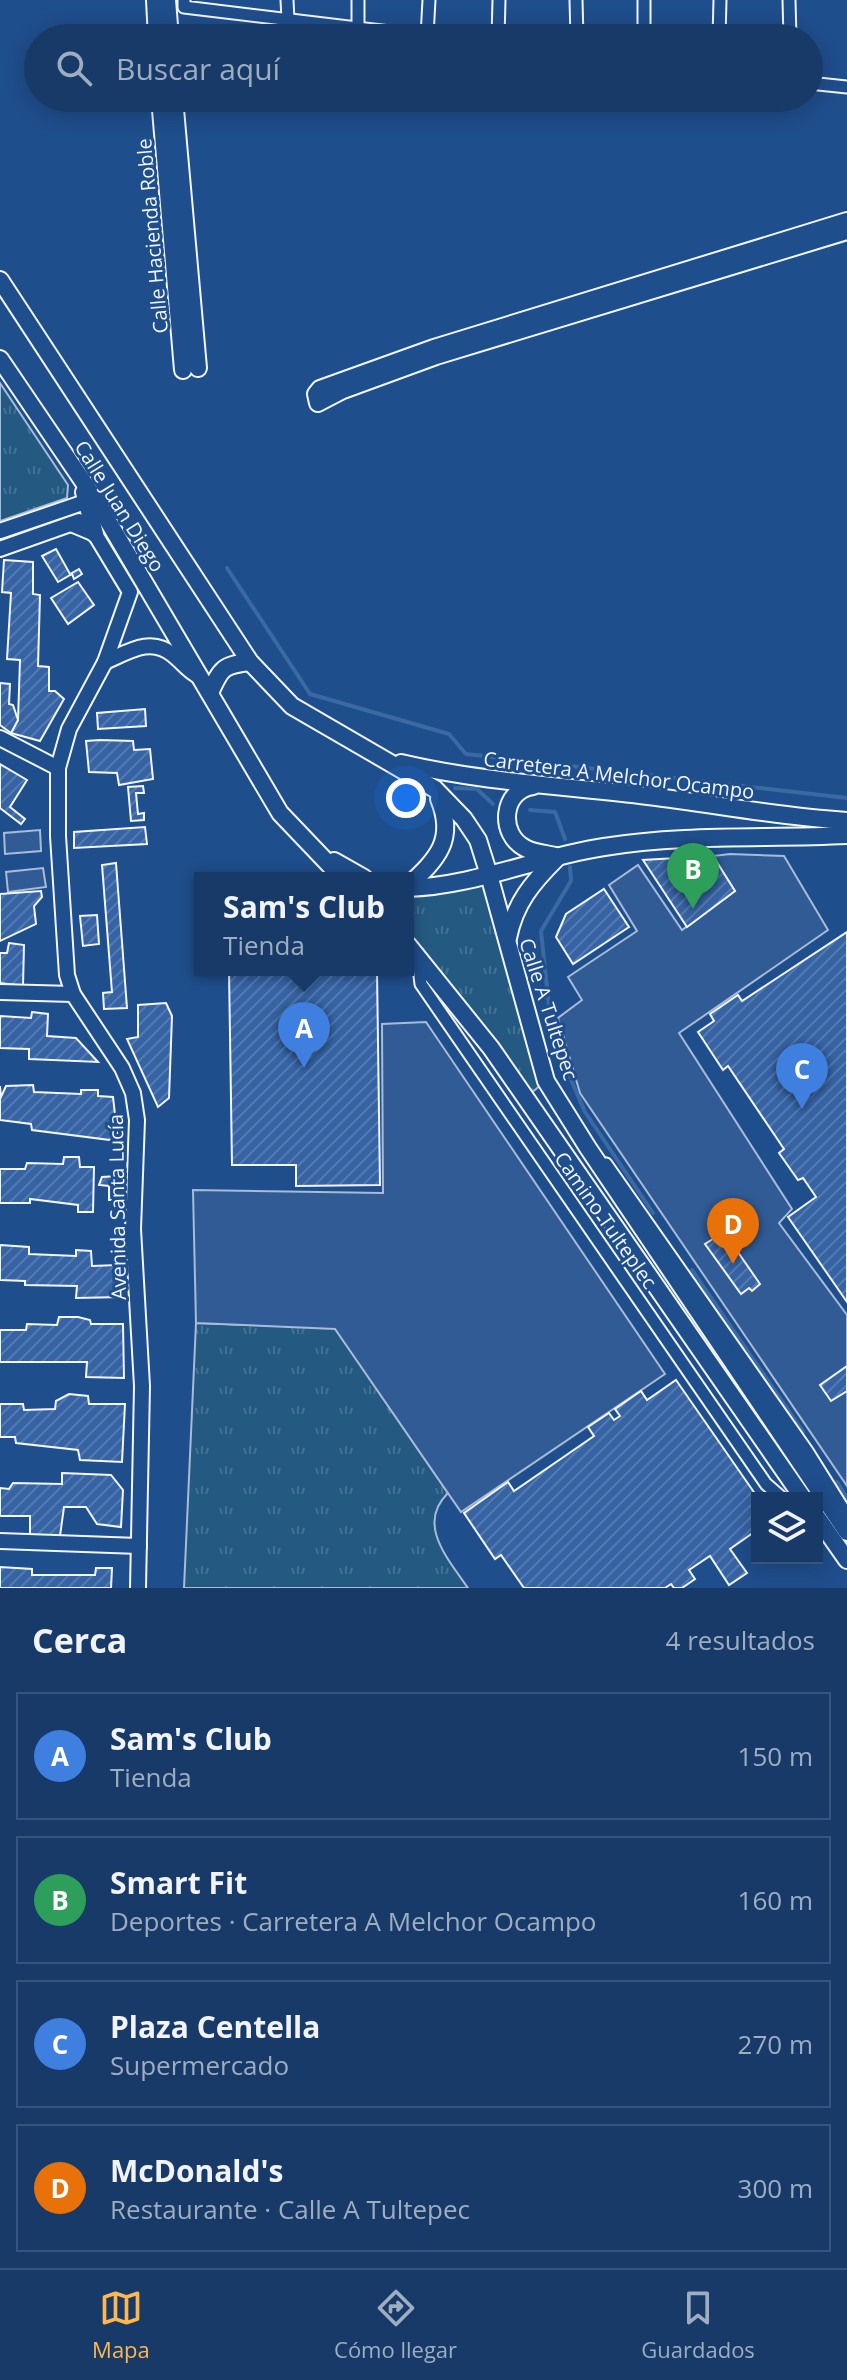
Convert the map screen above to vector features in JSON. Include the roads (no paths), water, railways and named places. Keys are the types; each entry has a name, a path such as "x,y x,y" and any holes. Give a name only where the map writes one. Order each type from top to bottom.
{"main road":[{"path":"155,0 156,24"},
{"path":"167,0 169,24"},
{"name":"Calle Hacienda Roble","path":"162,112 190,369 175,112"},
{"path":"847,221 407,357 320,389 316,394 318,403 343,390 436,356 847,231"},
{"name":"Calle Juan Diego","path":"0,280 179,550"},
{"name":"Calle Juan Diego","path":"0,359 81,479 95,534"},
{"name":"Calle Juan Diego","path":"88,512 206,685"},
{"name":"Calle A Tultepec","path":"179,550 250,662 292,706 435,789 464,819 478,840 489,875 546,1081 581,1138 847,1532"},
{"path":"250,662 229,664 206,685 280,813 336,872"},
{"name":"Carretera A Melchor Ocampo","path":"388,760 443,773 786,817 847,821"},
{"path":"547,785 524,787 512,796 506,819 512,838 525,849 558,857"},
{"path":"414,881 434,861 445,838 447,817 435,789"},
{"path":"414,887 448,887 603,847 684,838 847,835"},
{"path":"315,850 354,872"},
{"path":"507,944 513,913 523,894 558,857"},
{"path":"414,951 500,1060 799,1492"},
{"path":"823,1526 847,1560"}],"street":[{"path":"287,0 288,20"},
{"path":"358,0 358,24"},
{"path":"428,24 429,0"},
{"path":"498,24 499,0"},
{"path":"576,0 577,24"},
{"path":"644,0 644,24"},
{"path":"719,24 720,0"},
{"path":"789,0 790,24"},
{"path":"184,3 323,24"},
{"path":"823,84 847,87"},
{"path":"0,531 88,512"},
{"path":"0,549 88,512"},
{"name":"Avenida Santa Lucía","path":"95,534 130,592 105,662 69,729 58,768 60,872 67,975 73,994 122,1068 133,1093 137,1120 133,1229 142,1386 138,1588"},
{"path":"105,662 142,646 153,645 164,648 206,685"},
{"path":"0,738 58,768"},
{"name":"Camino Tulteplec","path":"414,954 421,984 766,1484 775,1492"},
{"path":"0,992 73,994"},
{"path":"581,1138 620,1179 807,1451 847,1515"},
{"path":"0,1541 139,1546"}],"waterway":[{"path":"227,568 310,694 449,734 466,754 847,798"},
{"path":"455,788 477,789 493,804"},
{"path":"530,810 555,812 565,839"},
{"path":"570,867 571,881 541,931 552,1036 585,1112 653,1213"},
{"path":"692,1270 803,1432"},
{"path":"837,1482 847,1498"}],"place":[{"name":"Smart Fit","path":"693,909"},
{"name":"Sam's Club","path":"304,1068"},
{"name":"Plaza Centella","path":"802,1109"},
{"name":"McDonald's","path":"733,1264"}]}
